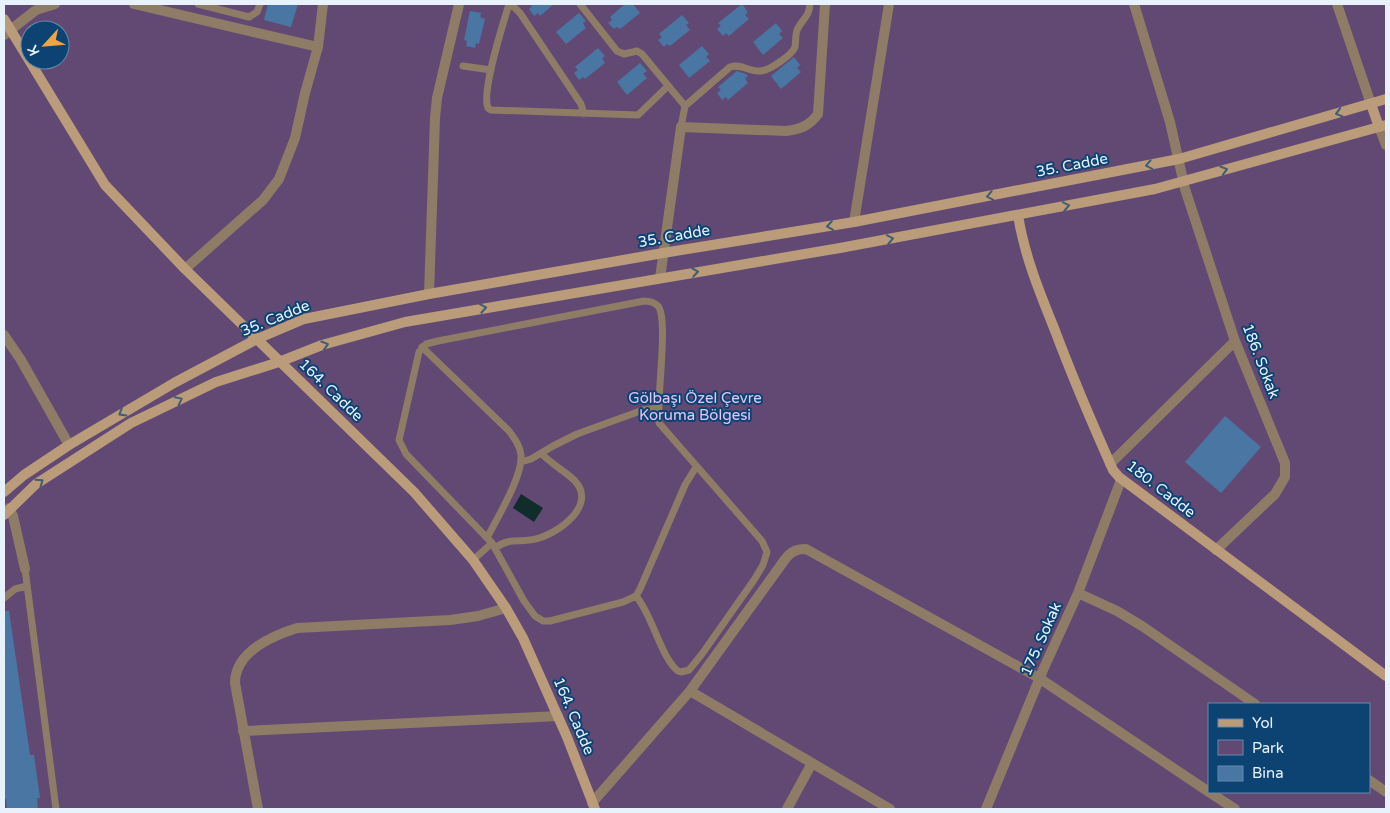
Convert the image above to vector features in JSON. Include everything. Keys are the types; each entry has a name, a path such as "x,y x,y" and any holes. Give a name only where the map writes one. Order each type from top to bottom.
{"street":[{"path":"7,32 36,10 55,4"},
{"path":"134,4 318,47"},
{"path":"185,269 263,200 280,179 295,138 318,47 322,4"},
{"path":"429,294 435,118 459,4"},
{"path":"660,278 681,127 786,131 798,129 812,122 818,114 825,4"},
{"path":"854,222 889,4"},
{"name":"186. Sokak","path":"1134,4 1170,122 1183,182 1235,340 1285,463 1285,477 1275,494 1216,550"},
{"path":"1337,4 1371,104 1383,126 1386,145"},
{"name":"164. Cadde","path":"4,19 7,32 105,185 185,269 414,492 473,560 506,608 523,638 578,763 593,806"},
{"name":"35. Cadde","path":"4,492 24,475 69,445 174,382 257,340 304,319 429,294 854,222 1179,159 1386,99"},
{"path":"24,568 13,516 7,512 36,484 132,424 216,382 279,362 322,345 406,322 840,248 1155,189 1383,126"},
{"name":"180. Cadde","path":"1018,215 1028,260 1036,284 1077,389 1110,464 1122,480 1386,676"},
{"path":"4,335 21,360 69,445"},
{"path":"1110,464 1235,340"},
{"name":"175. Sokak","path":"986,809 1040,678 1078,593 1122,480"},
{"path":"593,806 690,691 786,558 791,552 799,549 806,549 1040,678 1208,791"},
{"path":"1078,593 1117,611 1142,626 1254,703"},
{"path":"258,809 243,731 235,673 241,663 254,649 275,636 297,628 450,620 478,616 506,608"},
{"path":"690,691 890,809"},
{"path":"243,731 558,716"},
{"path":"787,809 812,763"},
{"path":"1370,781 1386,792"},
{"path":"1211,793 1235,809"}],"lane":[{"path":"202,4 249,17 257,12 260,4"},
{"path":"584,114 582,104 520,13 510,4 486,100 488,108 491,110 584,114 641,114 668,86"},
{"path":"580,4 617,51 624,54 638,51 642,54 685,106"},
{"path":"681,127 685,106 730,68 737,66 762,72 774,66 789,54 795,46 797,29 809,14 810,4"},
{"path":"463,66 492,70"},
{"path":"636,596 675,669 681,672 689,670 764,565 767,552 762,541 659,423 662,318 658,306 648,301 579,312 438,341 426,344 416,358 398,440 411,458 492,543 524,601 535,616 544,621 623,602 636,596 685,485 696,467"},
{"path":"422,348 509,431 520,447 520,470 492,543 473,560"},
{"path":"521,462 542,454 577,434 649,408 658,408"},
{"path":"492,543 531,540 547,535 559,528 580,509 582,494 575,480 542,454"},
{"path":"24,568 56,809"},
{"path":"4,598 15,589 27,586"}],"green space":[{"name":"Gölbaşı Özel Çevre Koruma Bölgesi","path":"4,4 1386,4 1386,809 4,809"}],"shaded area":[{"path":"521,494 543,508 534,522 513,508"}],"building":[{"path":"268,4 298,4 291,27 264,20"},
{"path":"531,4 554,4 540,16 538,13 534,16 529,9 532,6"},
{"path":"625,4 633,4 640,13 620,29 617,27 614,29 608,23 612,20 610,17"},
{"path":"742,4 748,12 745,15 749,19 729,36 726,33 723,36 717,29 721,26 718,23"},
{"path":"470,11 481,13 480,17 485,19 479,44 476,43 475,48 466,46 467,41 464,40"},
{"path":"579,13 586,21 583,23 586,28 566,44 556,32"},
{"path":"682,15 689,23 686,25 690,30 670,46 667,44 664,47 658,40 662,37 659,34"},
{"path":"776,23 782,31 779,34 783,38 763,55 753,42"},
{"path":"702,46 709,54 706,57 710,61 689,78 679,65"},
{"path":"598,48 605,56 602,58 605,63 585,79 583,77 579,80 574,73 578,70 575,67"},
{"path":"794,57 800,65 797,68 801,72 781,89 771,76"},
{"path":"640,63 647,71 643,74 647,78 627,95 617,82"},
{"path":"737,71 748,76 745,79 748,83 728,100 726,97 722,100 717,93 721,90 718,87"},
{"path":"1225,416 1261,447 1221,493 1185,462"},
{"path":"4,611 9,611 30,755 34,755 40,798 37,798 38,809 7,809 6,799 4,799"}]}
